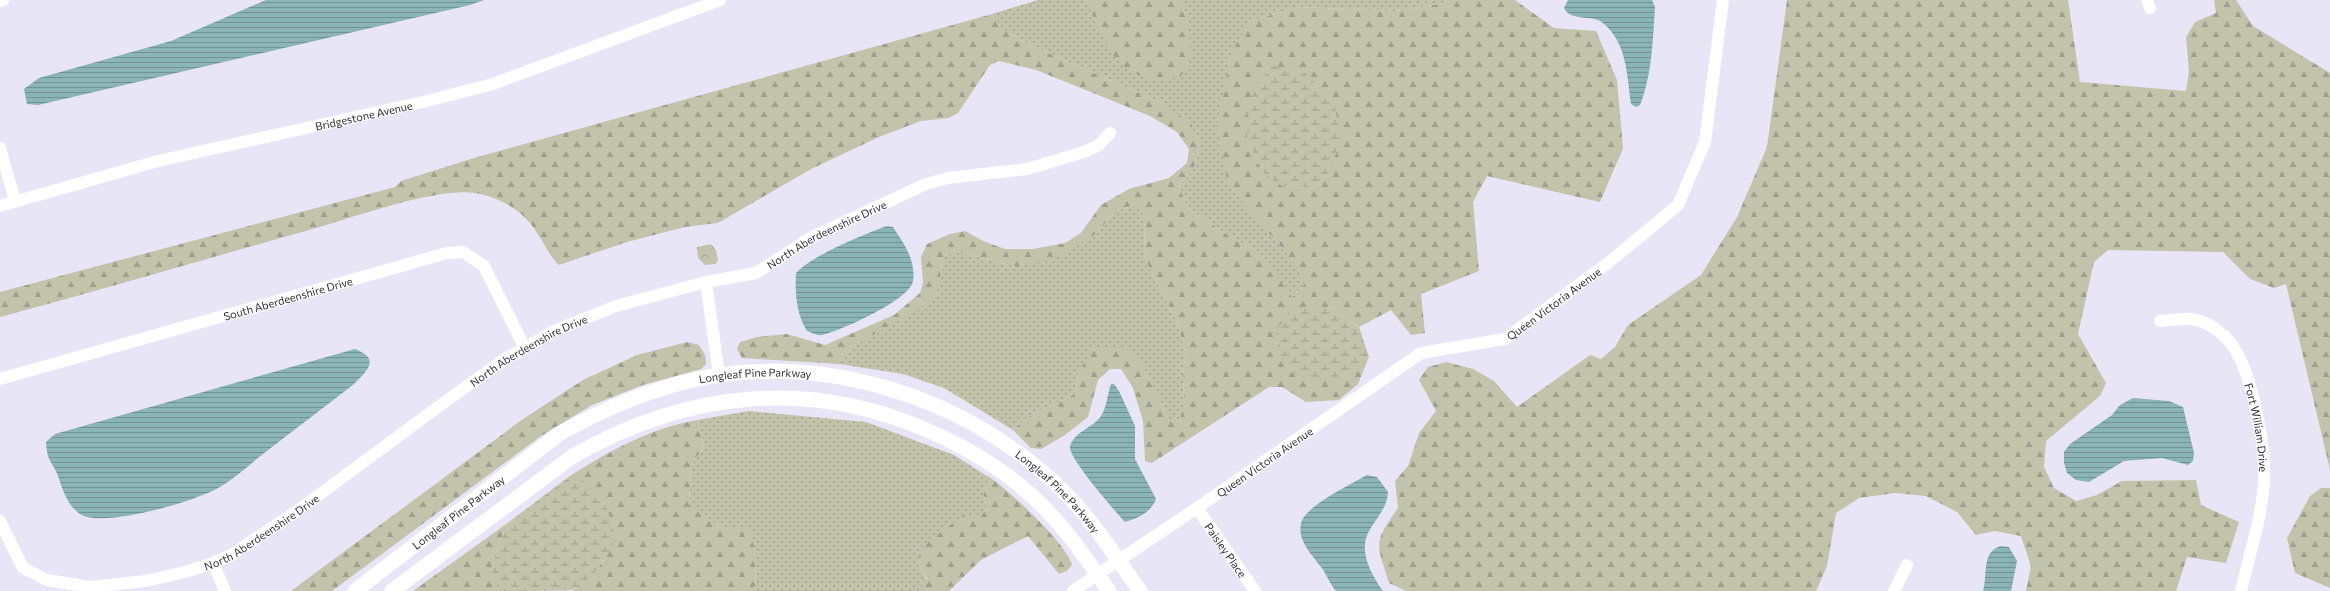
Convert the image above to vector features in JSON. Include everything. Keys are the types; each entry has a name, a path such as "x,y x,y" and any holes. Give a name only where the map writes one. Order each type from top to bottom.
{"main road":[{"name":"Longleaf Pine Parkway","path":"355,591 559,434 604,410 654,390 719,376 759,372 842,377 874,384 920,399 954,414 995,436 1045,474 1084,513 1140,591"},
{"name":"Longleaf Pine Parkway","path":"392,591 573,456 602,439 669,413 723,401 760,397 838,402 889,416 943,437 982,458 1024,489 1064,530 1109,591"}],"street":[{"name":"Bridgestone Avenue","path":"0,206 158,161 427,101 493,84 720,0"},
{"name":"Queen Victoria Avenue","path":"1073,591 1197,508 1421,353 1505,339 1608,263 1678,204 1705,142 1723,0"},
{"name":"North Aberdeenshire Drive","path":"0,521 22,568 47,580 90,586 146,581 189,571 213,563 231,555 297,511 442,404 525,348 556,330 616,306 706,282 756,273 774,264 796,246 812,237 926,184 948,178 1027,169 1084,152 1099,145 1110,133"},
{"path":"0,148 15,201"},
{"name":"South Aberdeenshire Drive","path":"0,379 439,255 464,252 484,266 525,348"},
{"path":"706,282 719,376"},
{"name":"Fort William Drive","path":"2160,321 2188,318 2205,322 2221,334 2236,350 2246,372 2265,454 2264,482 2241,591"},
{"name":"Paisley Place","path":"1197,508 1255,591"},
{"path":"213,563 225,591"},
{"path":"1894,591 1907,565"}],"green space":[{"path":"1038,0 1086,0 1101,31 1188,23 1180,0 1447,0 1445,3 1394,11 1299,7 1250,21 1270,234 1299,268 1304,286 1291,297 1259,252 1234,239 1188,208 1179,186 1194,168 1200,144 1162,103 1032,46 1001,28 992,14"},
{"path":"1086,0 1180,0 1188,23 1192,57 1181,76 1163,80 1142,77 1119,62 1104,39"},
{"path":"1447,0 1515,0 1554,28 1596,31 1617,80 1623,148 1600,202 1487,176 1473,202 1479,271 1421,294 1425,333 1411,335 1391,310 1359,327 1329,307 1338,378 1359,361 1369,357 1358,384 1339,400 1306,402 1282,387 1269,387 1152,463 1145,461 1143,421 1133,388 1121,369 1110,369 1098,380 1088,417 1065,435 1041,449 1031,448 1013,430 1026,418 1075,394 1079,371 1094,348 1123,347 1141,363 1169,420 1174,422 1180,419 1184,403 1183,379 1185,351 1177,322 1145,259 1144,217 1137,205 1118,210 1094,235 1060,256 1017,267 954,251 943,257 937,295 916,311 855,345 839,364 742,358 737,349 740,342 757,337 787,334 825,345 894,315 920,293 923,283 921,257 927,244 950,234 965,231 983,241 1005,249 1033,249 1065,243 1081,233 1101,205 1129,189 1169,178 1187,163 1189,149 1177,132 1150,116 1036,70 999,61 990,65 958,113 949,118 921,121 879,137 811,169 718,223 685,227 627,242 559,265 550,254 532,225 510,206 484,195 460,192 441,194 399,203 323,226 0,317 0,292 395,187 401,181 474,158 992,14 1001,28 1032,46 1162,103 1191,123 1200,144 1194,168 1179,186 1188,208 1234,239 1259,252 1292,297 1304,286 1299,268 1228,185 1217,125 1231,53 1250,21 1299,7 1394,11 1445,3","holes":["1330,172 1314,188 1282,186"]},
{"path":"1787,0 2068,0 2080,82 2186,91 2189,72 2186,37 2195,22 2216,13 2214,0 2236,0 2253,26 2330,73 2330,470 2286,284 2274,288 2250,279 2223,252 2108,250 2094,262 2078,334 2106,383 2100,396 2046,441 2044,467 2054,488 2076,501 2097,495 2122,481 2196,480 2201,505 2239,522 2226,563 2187,557 2176,591 2026,591 2031,566 2021,536 1995,531 1976,535 1957,512 1926,496 1895,493 1859,498 1836,513 1827,566 1816,591 1406,591 1389,583 1381,559 1379,544 1384,529 1398,508 1395,481 1408,466 1419,433 1436,411 1419,380 1428,367 1446,362 1473,369 1494,381 1517,407 1590,355 1601,359 1615,347 1628,325 1701,275 1737,217 1767,147"},
{"path":"1272,66 1303,71 1334,102 1341,138 1330,172 1314,188 1282,186 1262,172 1247,138 1248,106 1255,87"},
{"path":"1137,205 1144,217 1145,259 1177,322 1185,351 1183,379 1184,404 1180,419 1174,422 1169,420 1141,363 1079,371 1075,394 1026,418 1013,430 944,388 903,374 839,364 855,345 883,329 941,273 943,257 954,251 1017,267 1094,235 1118,210"},
{"path":"711,244 716,250 718,261 715,264 705,265 698,258 697,247"},
{"path":"1300,307 1329,307 1359,327 1369,357 1338,378 1320,380 1306,378 1294,373 1287,366 1282,356 1277,329 1290,310"},
{"path":"687,342 699,345 705,355 706,364 701,369 643,385 592,405 541,436 332,591 291,591 523,419 583,380 637,355"},
{"path":"749,411 866,422 954,455 995,481 983,491 987,509 977,519 965,515 920,548 918,565 928,580 918,591 755,591 756,556 724,529 689,507 691,465 704,446 697,420"},
{"path":"697,420 704,446 691,465 689,506 724,529 749,526 756,556 755,591 572,591 588,579 604,560 570,476 615,449 663,429"},
{"path":"570,476 581,480 597,492 607,509 616,539 607,554 592,575 572,590 498,591 491,573 497,548 509,522"},
{"path":"995,481 1026,508 1050,533 1068,556 1072,565 1067,571 1059,574 1028,536 981,560 949,591 918,591 928,579 918,565 920,548 965,514 977,519 987,509 983,491"},
{"path":"2321,488 2330,488 2330,588 2295,573 2287,538 2310,496"},
{"path":"509,522 497,548 491,573 498,591 413,591"}],"shaded area":[{"path":"266,0 484,0 470,5 38,105 27,104 24,89 39,78 171,41"},
{"path":"1568,0 1652,0 1655,7 1654,31 1647,82 1640,105 1636,107 1631,104 1627,71 1624,60 1617,40 1611,31 1599,20 1571,15 1564,8"},
{"path":"887,226 893,227 911,259 913,266 913,281 909,289 900,297 873,314 843,328 822,335 807,331 798,310 796,273 814,259 852,240"},
{"path":"355,349 368,357 370,361 367,370 354,384 231,480 208,493 192,499 171,506 128,516 91,518 80,514 69,503 57,473 49,459 46,442 55,434"},
{"path":"1111,384 1114,384 1119,391 1135,426 1135,459 1156,499 1151,508 1144,514 1125,522 1083,472 1071,452 1070,446 1072,441 1080,433 1098,420 1101,416 1105,409"},
{"path":"2133,398 2169,401 2183,407 2194,453 2193,461 2188,465 2162,458 2124,461 2089,482 2076,480 2067,473 2064,463 2064,452 2070,444 2112,415 2120,405"},
{"path":"1367,475 1377,477 1388,492 1384,508 1369,531 1365,546 1365,554 1370,570 1383,591 1336,591 1303,542 1300,530 1301,524 1304,517 1310,510 1319,503"},
{"path":"2001,546 2009,547 2017,561 2011,591 1983,591 1986,564 1990,553"}]}
